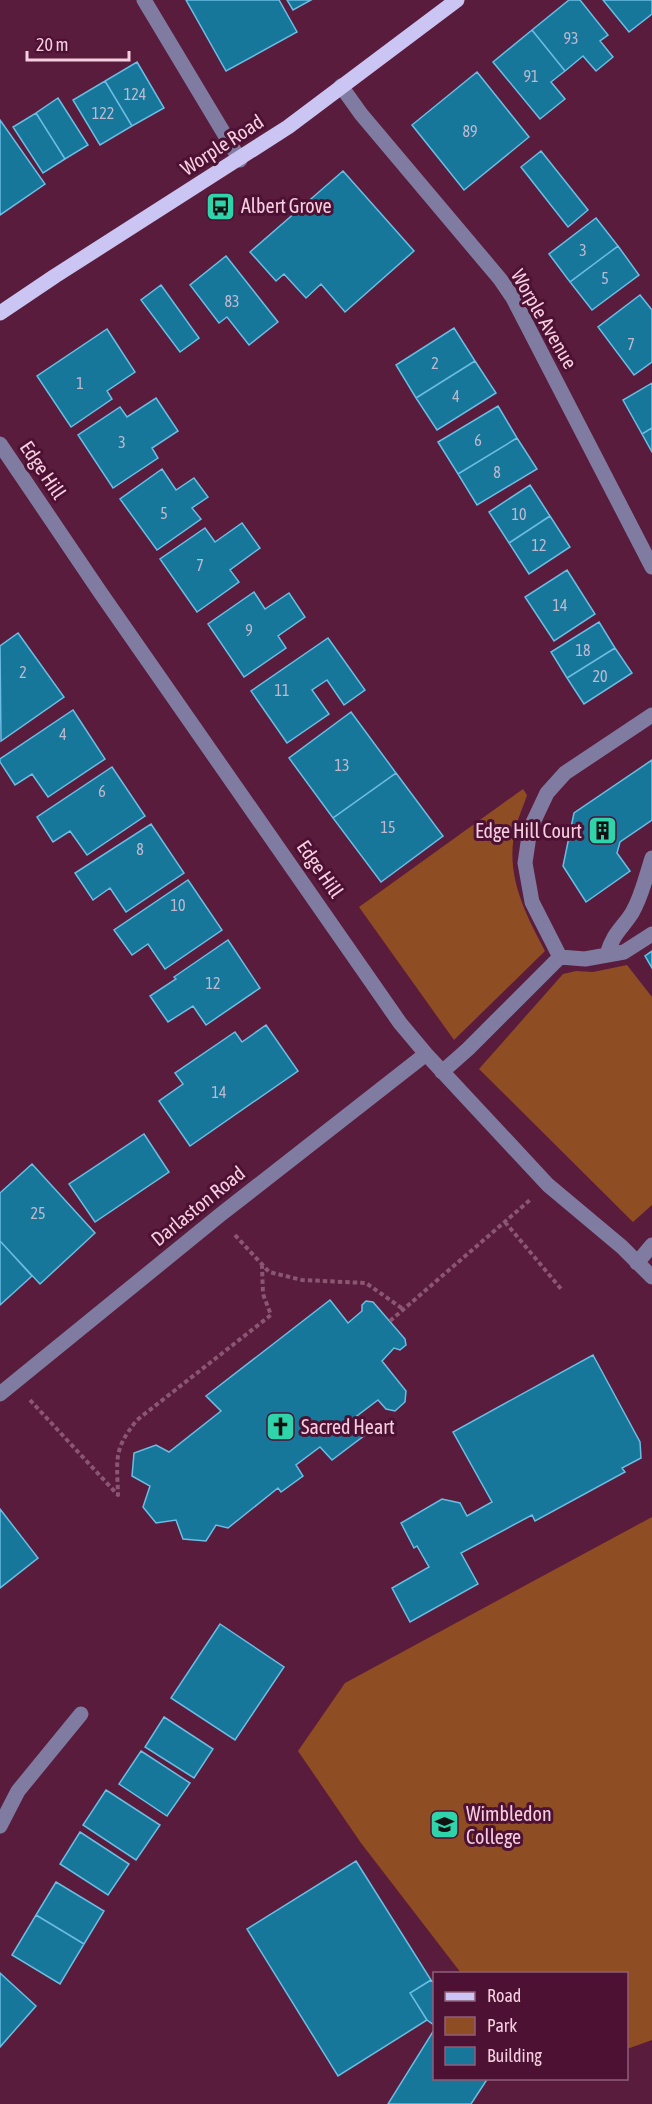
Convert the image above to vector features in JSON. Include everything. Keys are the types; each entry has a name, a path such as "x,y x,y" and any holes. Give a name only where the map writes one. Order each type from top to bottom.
{"main road":[{"name":"Worple Road","path":"0,314 62,271 240,160 458,0"}],"street":[{"path":"144,0 240,160"},
{"name":"Worple Avenue","path":"341,86 361,114 500,279 513,298 652,567"},
{"name":"Edge Hill","path":"0,444 400,1023 442,1072 548,1185 622,1247 652,1277"},
{"path":"560,957 532,902 525,863 530,829 547,793 565,773 652,715"},
{"path":"607,954 612,937 631,914 640,897 652,858"},
{"path":"442,1072 560,957 585,959 624,952 652,934"},
{"name":"Darlaston Road","path":"0,1394 229,1208 426,1054"},
{"path":"637,1263 652,1245"},
{"path":"0,1826 18,1791 81,1714"}],"path":[{"path":"390,1321 548,1185"},
{"path":"505,1222 562,1290"},
{"path":"239,1240 269,1272 302,1280 366,1283 403,1309"},
{"path":"34,1405 118,1495 117,1454 125,1435 137,1420 271,1315 263,1294 262,1266"}],"green space":[{"path":"523,789 527,795 516,826 513,843 514,876 523,906 545,951 454,1040 359,907"},
{"path":"627,965 652,997 652,1205 633,1222 479,1069 563,974 576,971 593,972"},
{"path":"652,1517 652,2040 628,2049 628,1972 460,1972 361,1843 298,1751 345,1683"}],"building":[{"path":"186,0 279,0 297,32 226,71"},
{"path":"287,0 311,0 293,10"},
{"path":"569,0 580,0 608,35 600,41 613,57 596,71 583,56 565,71 532,30"},
{"path":"603,0 652,0 652,14 629,32"},
{"path":"532,30 565,71 551,82 565,99 540,119 493,62"},
{"path":"137,62 164,108 132,126 105,81"},
{"path":"477,72 529,137 464,190 412,125"},
{"path":"105,81 132,126 100,145 73,100"},
{"path":"58,98 88,145 65,159 36,113"},
{"path":"36,113 65,159 43,173 13,127"},
{"path":"0,120 45,184 0,215"},
{"path":"541,151 588,210 568,227 521,167"},
{"path":"343,171 414,251 345,312 321,284 306,298 284,274 276,281 250,252"},
{"path":"596,218 618,246 570,282 549,254"},
{"path":"618,246 639,275 592,310 570,282"},
{"path":"226,256 278,322 249,345 227,317 219,323 190,285"},
{"path":"161,285 199,338 180,352 141,300"},
{"path":"640,295 652,310 652,362 634,375 598,327"},
{"path":"454,328 475,361 416,398 396,365"},
{"path":"107,329 135,372 107,391 112,399 71,427 37,376"},
{"path":"475,361 496,393 437,430 416,398"},
{"path":"652,383 652,428 642,434 623,400"},
{"path":"156,398 178,431 152,448 158,458 113,488 78,435 120,407 127,417"},
{"path":"498,406 517,438 458,474 438,442"},
{"path":"652,428 652,452 642,434"},
{"path":"517,438 537,469 477,505 458,474"},
{"path":"162,469 176,490 194,478 208,497 192,508 201,519 157,550 120,499"},
{"path":"530,485 550,516 509,543 489,512"},
{"path":"550,516 570,547 529,574 509,543"},
{"path":"242,523 260,548 230,570 239,582 197,612 160,559 205,528 215,542"},
{"path":"567,570 595,614 554,641 525,597"},
{"path":"254,592 265,609 289,593 305,617 278,636 286,648 244,677 208,624"},
{"path":"599,622 615,648 567,678 551,652"},
{"path":"18,633 64,697 1,741 0,646"},
{"path":"328,638 365,690 344,705 327,680 312,690 329,714 287,743 251,691"},
{"path":"615,648 632,673 584,704 567,678"},
{"path":"73,710 105,759 48,797 32,774 15,785 0,759"},
{"path":"351,712 396,773 333,818 289,758"},
{"name":"Edge Hill Court","path":"652,760 652,820 620,842 617,853 630,871 586,902 563,866 574,813"},
{"path":"112,767 145,816 87,855 70,831 53,842 37,817"},
{"path":"396,773 443,836 381,882 333,818"},
{"path":"151,824 184,873 126,912 110,888 93,900 75,873"},
{"path":"188,880 222,930 165,969 148,944 132,955 114,930"},
{"path":"228,940 260,988 206,1025 193,1006 168,1022 150,996"},
{"path":"652,951 652,968 645,956"},
{"path":"266,1025 298,1071 190,1146 159,1101 183,1084 175,1073 235,1032 242,1042"},
{"path":"144,1134 169,1172 95,1222 69,1184"},
{"path":"32,1164 95,1233 40,1284 0,1241 0,1193"},
{"path":"0,1241 32,1276 0,1305"},
{"name":"Sacred Heart","path":"330,1300 348,1323 362,1311 362,1305 366,1301 373,1302 405,1339 406,1345 400,1350 394,1348 382,1361 406,1391 405,1402 395,1411 386,1409 378,1400 353,1419 365,1435 332,1460 320,1447 296,1465 303,1476 281,1492 278,1488 228,1528 216,1525 206,1541 183,1539 176,1520 156,1523 143,1507 150,1486 132,1476 134,1453 156,1445 169,1452 221,1411 206,1396"},
{"path":"593,1355 640,1442 641,1458 622,1468 625,1472 535,1521 532,1515 461,1553 478,1584 410,1622 392,1588 429,1567 417,1546 414,1548 401,1523 442,1499 460,1503 467,1516 492,1502 453,1432"},
{"path":"0,1509 38,1558 0,1588"},
{"path":"220,1624 284,1667 235,1740 171,1698"},
{"path":"164,1717 213,1749 194,1778 145,1747"},
{"path":"141,1751 190,1783 167,1816 119,1784"},
{"path":"106,1790 160,1825 136,1860 83,1825"},
{"path":"80,1832 129,1864 108,1895 60,1864"},
{"path":"356,1861 431,1980 410,1993 427,2020 338,2076 247,1929"},
{"path":"56,1882 104,1911 84,1944 36,1915"},
{"path":"36,1915 84,1944 60,1984 12,1955"},
{"path":"0,1973 36,2006 0,2047"},
{"path":"431,1980 433,1982 433,2024 427,2020 410,1993"},
{"path":"433,2032 433,2080 487,2080 471,2104 388,2104"}],"place":[{"name":"Albert Grove","path":"220,206"},
{"name":"Edge Hill Court","path":"603,831"},
{"name":"Sacred Heart","path":"280,1427"},
{"name":"Wimbledon College","path":"445,1825"}]}
